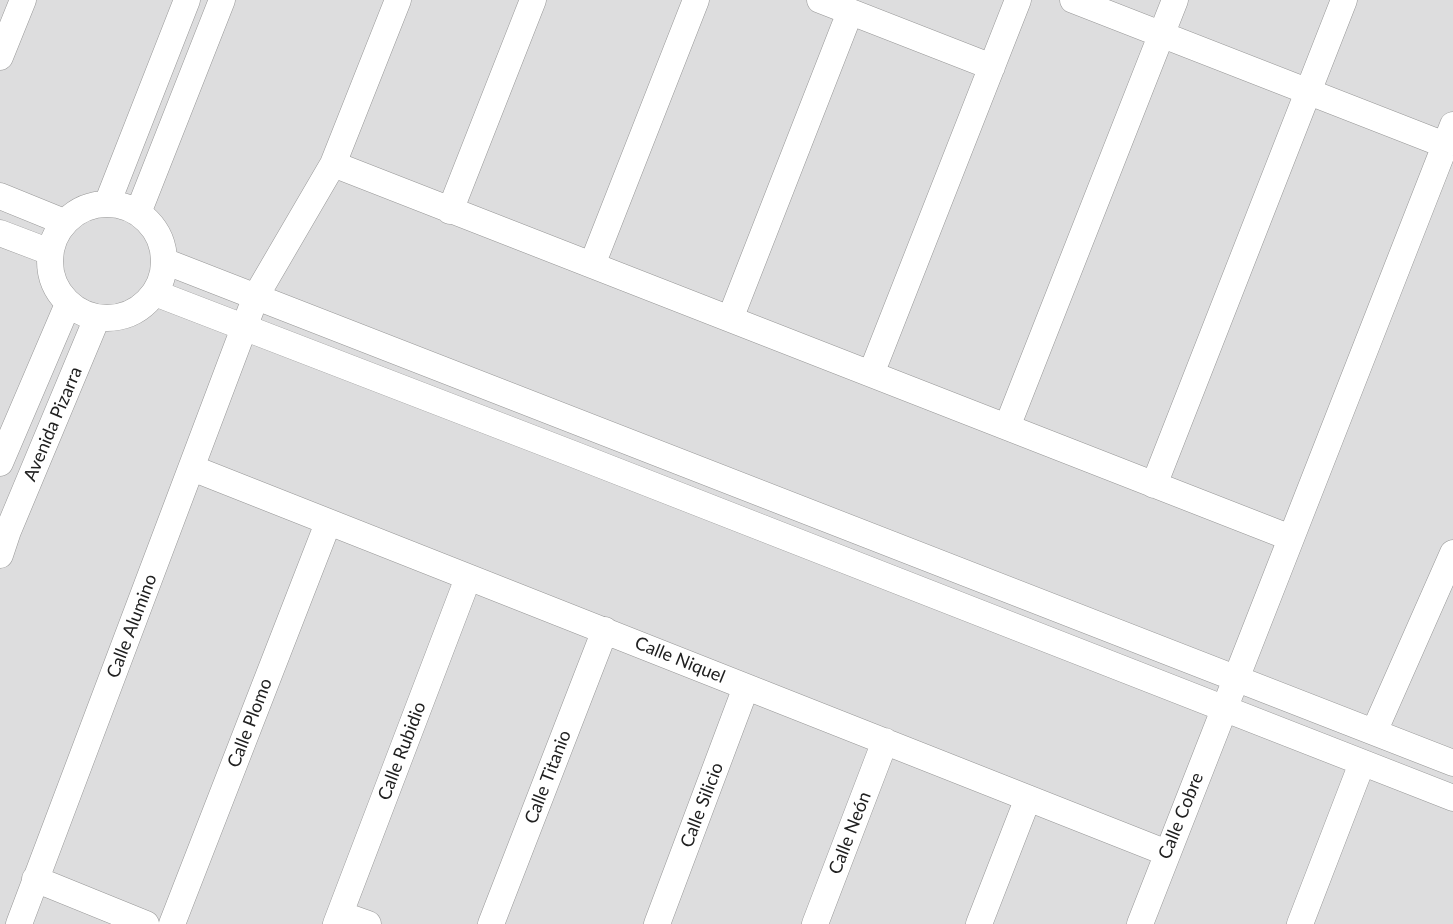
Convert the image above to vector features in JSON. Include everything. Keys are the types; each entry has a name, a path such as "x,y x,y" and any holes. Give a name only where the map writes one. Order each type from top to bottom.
{"street":[{"path":"2,45 23,0"},
{"path":"107,204 187,0"},
{"path":"138,213 222,0"},
{"name":"Calle Alumino","path":"19,924 256,296 333,164 398,0"},
{"path":"450,211 533,0"},
{"path":"592,266 696,0"},
{"path":"820,0 992,67"},
{"path":"871,374 1018,0"},
{"path":"1073,0 1308,92 1449,135"},
{"path":"1007,428 1175,0"},
{"path":"1154,485 1344,0"},
{"path":"730,319 850,12"},
{"name":"Calle Cobre","path":"1140,924 1449,135"},
{"path":"333,164 1291,538"},
{"path":"0,196 64,222"},
{"path":"97,204 126,207 138,213 152,225 164,253 164,268 160,283 142,307 129,314 115,318 85,315 68,304 53,284 49,270 52,240 70,216 97,204"},
{"path":"0,232 50,252"},
{"path":"164,261 1453,763"},
{"path":"154,293 1453,798"},
{"name":"Avenida Pizarra","path":"0,463 68,304"},
{"name":"Avenida Pizarra","path":"3,538 98,318"},
{"path":"573,454 585,425"},
{"name":"Calle Niquel","path":"192,468 1167,853"},
{"name":"Calle Plomo","path":"172,924 328,523"},
{"path":"890,578 901,548"},
{"path":"1374,732 1453,553"},
{"name":"Calle Rubidio","path":"338,919 468,578"},
{"name":"Calle Titanio","path":"491,924 605,630"},
{"name":"Calle Silicio","path":"657,924 746,687"},
{"name":"Calle Neón","path":"815,924 885,741"},
{"path":"1300,924 1362,763"},
{"path":"979,924 1028,798"},
{"path":"35,879 146,924"},
{"path":"338,919 368,924"}],"shaded area":[{"path":"0,0 1453,0 1453,924 0,924"}]}
